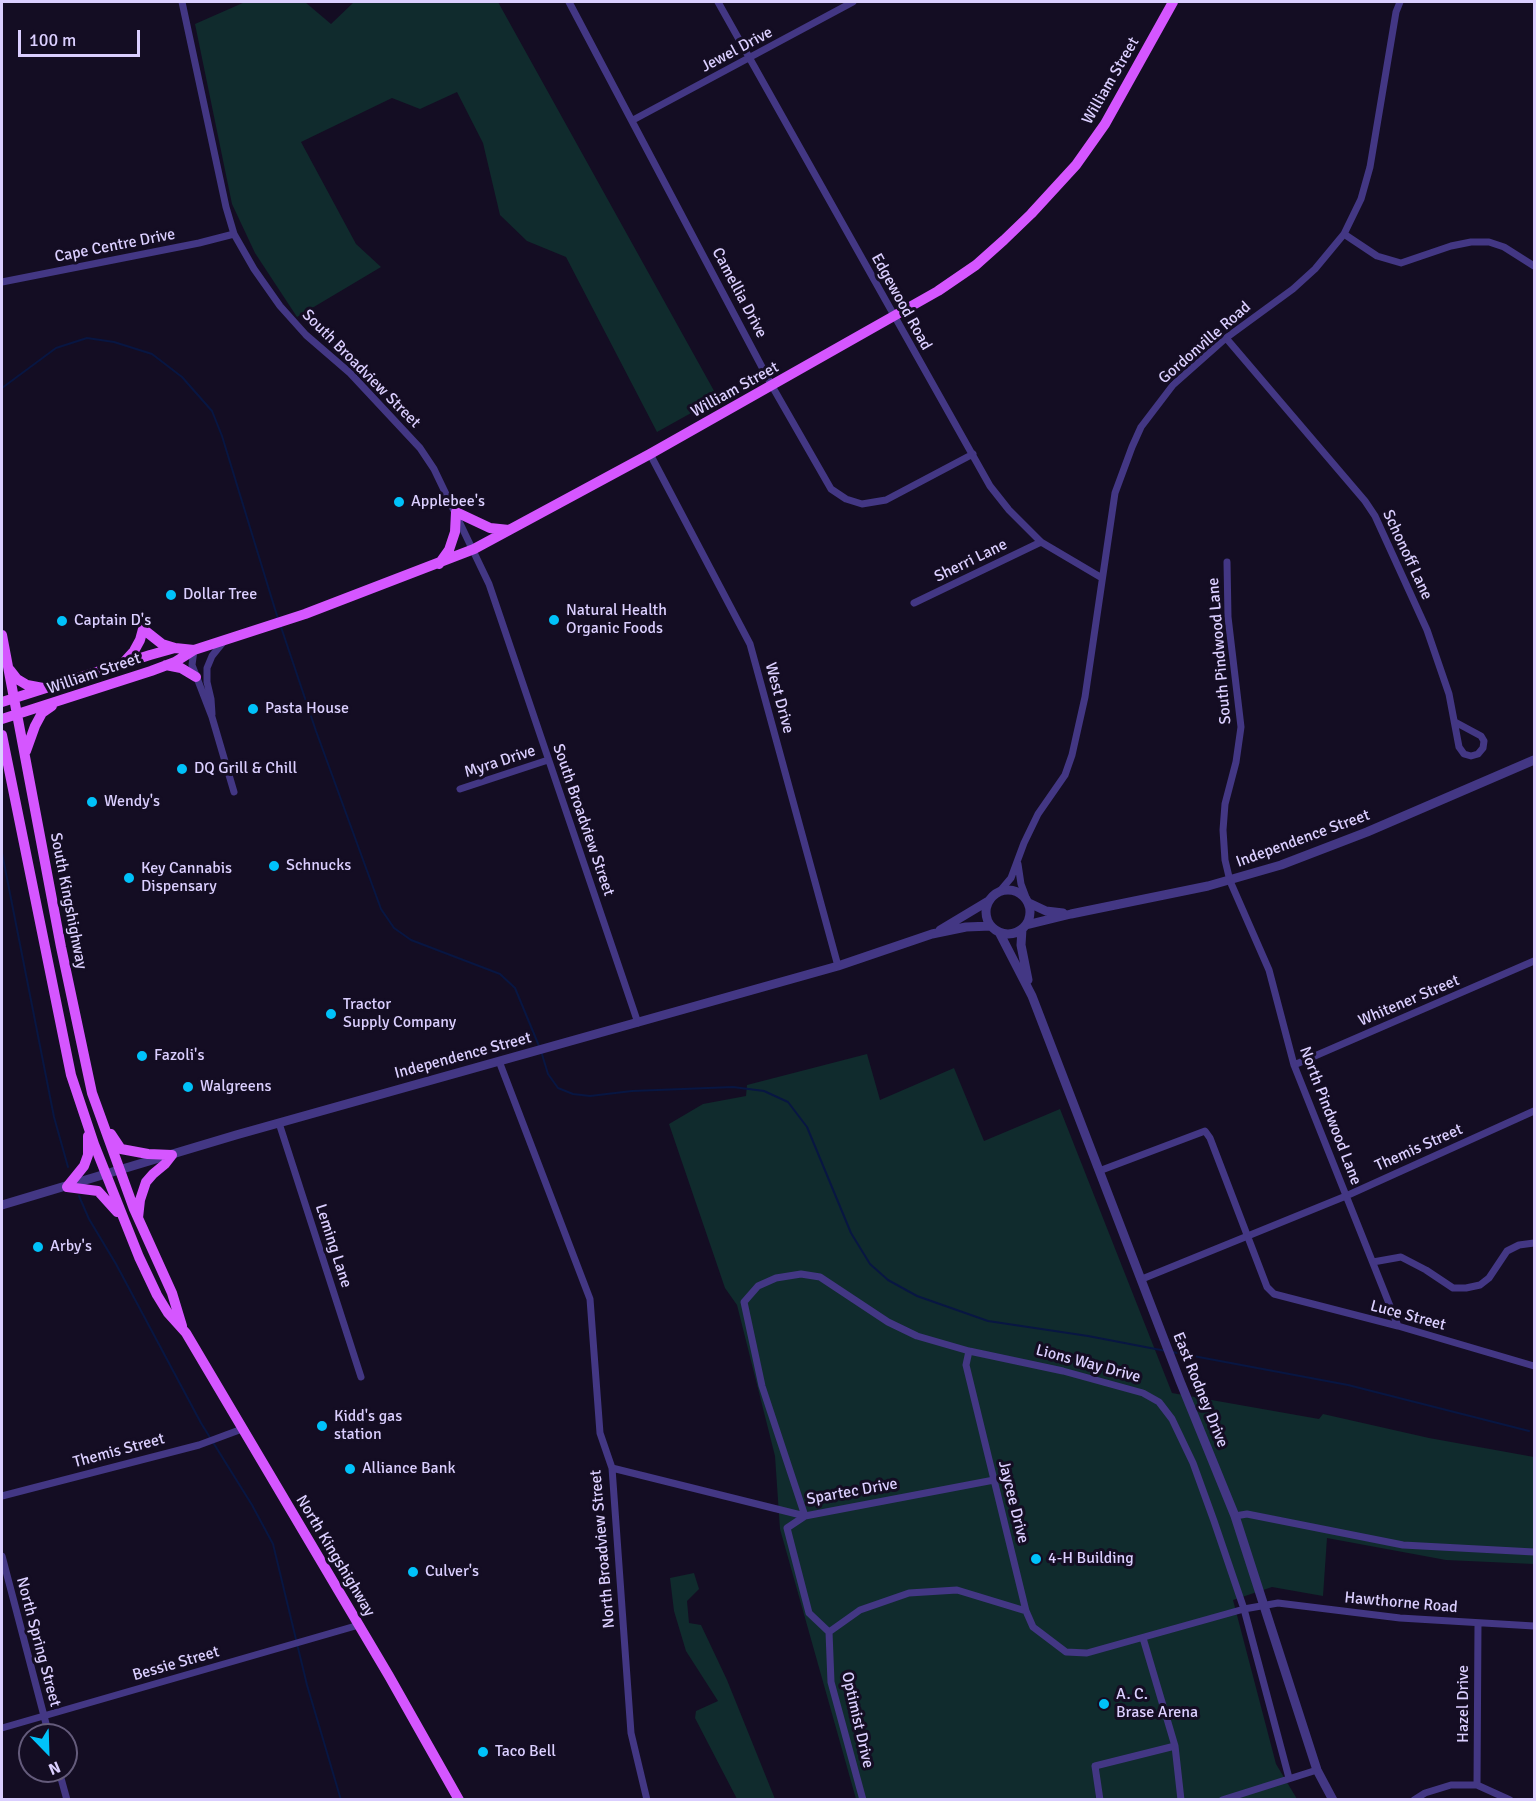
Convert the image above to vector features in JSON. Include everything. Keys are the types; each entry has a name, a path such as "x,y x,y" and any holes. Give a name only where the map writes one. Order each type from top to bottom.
{"main road":[{"name":"William Street","path":"2,719 166,665 194,650 305,614 474,549 650,454 938,291 976,265 1024,221 1076,165 1105,124 1173,2"},
{"path":"439,564 455,532 456,512 490,528 510,530"},
{"path":"123,663 135,651 143,629 162,644 175,648"},
{"name":"South Kingshighway","path":"2,635 82,1048 92,1093 120,1170"},
{"name":"William Street","path":"2,702 175,648 194,650"},
{"path":"166,665 181,668 196,677"},
{"path":"8,668 17,679 27,685 43,688"},
{"path":"25,757 35,726 42,713 56,703"},
{"name":"South Kingshighway","path":"2,735 4,757 71,1075 105,1174"},
{"path":"103,1122 121,1149 148,1155 171,1155"},
{"path":"67,1187 84,1166 88,1155 88,1126"},
{"path":"138,1218 140,1200 146,1182 171,1155"},
{"name":"North Kingshighway","path":"120,1170 138,1218 172,1293 183,1329"},
{"name":"North Kingshighway","path":"105,1174 157,1295 168,1313 183,1329 359,1625 459,1800"},
{"path":"67,1187 98,1191 123,1219"}],"street":[{"name":"South Broadview Street","path":"182,2 226,207 234,234 254,269 280,306 306,335 350,373 420,448 434,469 474,549 491,589 638,1023"},
{"name":"Camellia Drive","path":"569,2 772,386 831,489 846,499 862,504 886,500 973,453"},
{"name":"Edgewood Road","path":"718,2 990,486 1009,510 1041,542 1102,578"},
{"name":"Gordonville Road","path":"1000,891 1011,878 1038,814 1065,775 1072,755 1085,697 1115,493 1123,466 1141,427 1173,385 1226,338 1293,289 1344,234 1361,199 1370,167 1396,12 1400,2"},
{"name":"Jewel Drive","path":"633,120 750,59 848,3"},
{"name":"Cape Centre Drive","path":"2,282 234,234"},
{"path":"1344,234 1377,256 1401,263 1451,246 1489,242 1504,247 1534,266"},
{"name":"Schonoff Lane","path":"1226,338 1365,501 1375,516 1427,630 1449,694 1459,747 1464,754 1470,756 1478,754 1483,748 1484,741 1481,736 1455,722"},
{"name":"West Drive","path":"650,454 750,644 838,966"},
{"name":"Sherri Lane","path":"914,603 1041,542"},
{"name":"South Pindwood Lane","path":"1227,562 1228,617 1241,727 1223,830 1225,860 1230,880"},
{"path":"212,717 207,668 212,656 224,641"},
{"path":"194,650 192,665 212,717 234,792"},
{"name":"Myra Drive","path":"460,789 548,760"},
{"name":"Independence Street","path":"1024,927 1071,914 1230,880 1313,854 1534,760"},
{"path":"1017,862 1021,884 1028,902 1030,911 1024,927 1014,933 995,929 986,916 990,900 1000,891 1019,892 1028,902"},
{"name":"North Pindwood Lane","path":"1230,880 1269,970 1294,1065 1398,1326"},
{"name":"Independence Street","path":"932,934 990,900"},
{"name":"Independence Street","path":"1028,902 1046,911 1071,914"},
{"name":"Independence Street","path":"2,1205 279,1123 838,966 932,934 966,927 995,929"},
{"name":"East Rodney Drive","path":"1024,927 1021,945 1031,994"},
{"name":"East Rodney Drive","path":"995,929 1031,994 1234,1516 1317,1770 1333,1800"},
{"name":"Whitener Street","path":"1294,1065 1534,961"},
{"name":"North Broadview Street","path":"499,1061 590,1299 600,1433 612,1468 631,1733 647,1800"},
{"name":"Themis Street","path":"1142,1279 1346,1196 1534,1111"},
{"name":"Leming Lane","path":"279,1123 361,1377"},
{"path":"1099,1171 1205,1131 1210,1138 1247,1237"},
{"name":"Luce Street","path":"1247,1237 1267,1287 1274,1294 1398,1326 1534,1366"},
{"path":"1373,1262 1401,1257 1453,1288 1466,1288 1480,1285 1489,1278 1507,1251 1519,1245 1534,1243"},
{"name":"Lions Way Drive","path":"805,1516 762,1386 744,1302 758,1286 776,1278 801,1274 820,1277 888,1322 917,1336 969,1352 1063,1371 1143,1393 1159,1402 1172,1419 1193,1463 1244,1609 1289,1778"},
{"name":"Jaycee Drive","path":"969,1352 966,1365 1026,1611 1033,1627 1066,1652 1087,1653 1264,1604"},
{"name":"Themis Street","path":"2,1496 199,1444 242,1429"},
{"name":"Spartec Drive","path":"612,1468 805,1516 994,1480"},
{"path":"1234,1516 1247,1514 1403,1545 1534,1552"},
{"path":"805,1516 787,1528 809,1613 830,1632 860,1610 909,1593 957,1590 1026,1611"},
{"name":"North Spring Street","path":"2,1556 46,1723"},
{"name":"Hawthorne Road","path":"1264,1604 1278,1603 1400,1618 1534,1626"},
{"name":"Hazel Drive","path":"1477,1785 1478,1623"},
{"name":"Bessie Street","path":"2,1728 359,1625"},
{"name":"Optimist Drive","path":"830,1632 831,1682 863,1800"},
{"path":"1143,1638 1175,1746 1181,1800"},
{"path":"1100,1800 1095,1766 1175,1746"},
{"path":"1222,1800 1317,1770"},
{"path":"62,1783 67,1800"},
{"path":"1414,1800 1425,1793 1451,1785 1477,1785 1510,1800"}],"green space":[{"path":"245,2 305,2 331,24 354,2 498,2 718,398 657,432 566,257 527,241 500,215 483,143 457,92 420,109 392,98 301,142 356,244 381,267 297,317 255,253 232,204 195,24"},
{"path":"867,1054 880,1100 954,1068 984,1141 1060,1109 1172,1393 1319,1419 1323,1414 1429,1438 1534,1457 1534,1564 1446,1560 1327,1538 1323,1596 1272,1587 1233,1600 1276,1764 1297,1799 856,1799 780,1529 775,1456 737,1305 725,1288 669,1124 703,1104 746,1096 747,1085"},
{"path":"694,1573 699,1589 687,1601 689,1623 701,1625 727,1680 775,1799 737,1799 695,1718 696,1711 718,1701 686,1651 674,1611 670,1578"}],"waterway":[{"path":"2,388 56,348 87,338 114,342 152,354 182,377 212,411 222,436 278,619"},
{"path":"281,627 381,909 394,928 411,940 500,974 515,988 539,1046"},
{"path":"2,853 54,1117 68,1167"},
{"path":"541,1051 548,1074 558,1088 573,1094 590,1096 632,1091 733,1087 764,1091 788,1102 807,1127 851,1233 870,1264 888,1280 917,1296 988,1321 1088,1336 1166,1351"},
{"path":"79,1196 89,1219 116,1264 201,1423 252,1505 273,1544 307,1685 341,1800"},
{"path":"1172,1352 1348,1385 1529,1431"}],"place":[{"name":"Applebee's","path":"399,502"},
{"name":"Dollar Tree","path":"171,595"},
{"name":"Natural Health Organic Foods","path":"554,620"},
{"name":"Captain D's","path":"62,621"},
{"name":"Pasta House","path":"253,709"},
{"name":"DQ Grill & Chill","path":"182,769"},
{"name":"Wendy's","path":"92,802"},
{"name":"Schnucks","path":"274,866"},
{"name":"Key Cannabis Dispensary","path":"129,878"},
{"name":"Tractor Supply Company","path":"331,1014"},
{"name":"Fazoli's","path":"142,1056"},
{"name":"Walgreens","path":"188,1087"},
{"name":"Arby's","path":"38,1247"},
{"name":"Kidd's gas station","path":"322,1426"},
{"name":"Alliance Bank","path":"350,1469"},
{"name":"4-H Building","path":"1036,1559"},
{"name":"Culver's","path":"413,1572"},
{"name":"A. C. Brase Arena","path":"1104,1704"},
{"name":"Taco Bell","path":"483,1752"}]}
